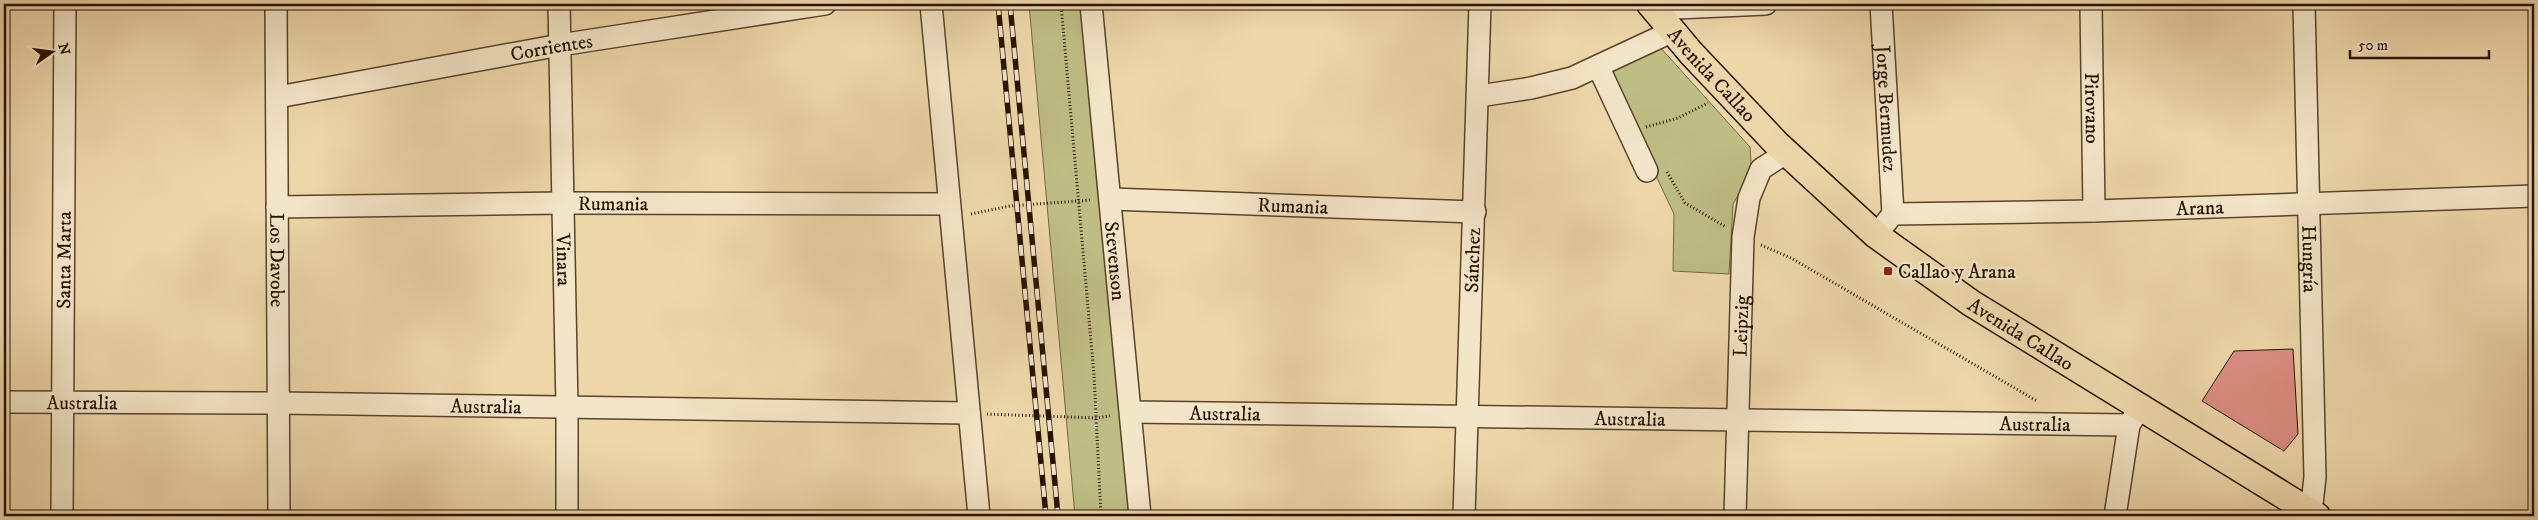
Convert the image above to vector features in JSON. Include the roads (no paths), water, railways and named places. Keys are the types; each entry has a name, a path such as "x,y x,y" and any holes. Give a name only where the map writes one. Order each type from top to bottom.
{"main road":[{"name":"Avenida Callao","path":"1652,6 1728,92 1786,153 1876,235 2134,416 2314,514"}],"street":[{"name":"Santa Marta","path":"62,516 65,4"},
{"name":"Los Davobe","path":"276,4 279,516"},
{"name":"Vinara","path":"559,4 567,408 567,516"},
{"name":"Corrientes","path":"278,97 560,45 825,4"},
{"path":"932,4 979,516"},
{"name":"Stevenson","path":"1091,4 1140,516"},
{"name":"Sánchez","path":"1464,516 1476,212 1480,4"},
{"path":"1652,6 1766,4"},
{"name":"Jorge Bermudez","path":"1881,4 1893,214"},
{"name":"Pirovano","path":"2091,4 2094,211"},
{"name":"Hungría","path":"2304,4 2315,477 2314,514"},
{"path":"1479,96 1539,86 1572,78 1673,31"},
{"path":"1598,66 1656,170"},
{"name":"Leipzig","path":"1735,516 1743,237 1749,198 1761,169 1786,153"},
{"name":"Arana","path":"1893,214 2094,211 2534,196"},
{"name":"Rumania","path":"1111,199 1476,212"},
{"name":"Rumania","path":"277,207 563,203 950,211"},
{"path":"1876,235 1893,214"},
{"name":"Australia","path":"4,402 278,403 969,413"},
{"name":"Australia","path":"1131,412 1738,418 2134,416"},
{"path":"2115,516 2134,416"}],"railway":[{"path":"998,4 1046,516"},
{"path":"1010,4 1058,516"}],"place":[{"name":"Callao y Arana","path":"1888,271"}]}
